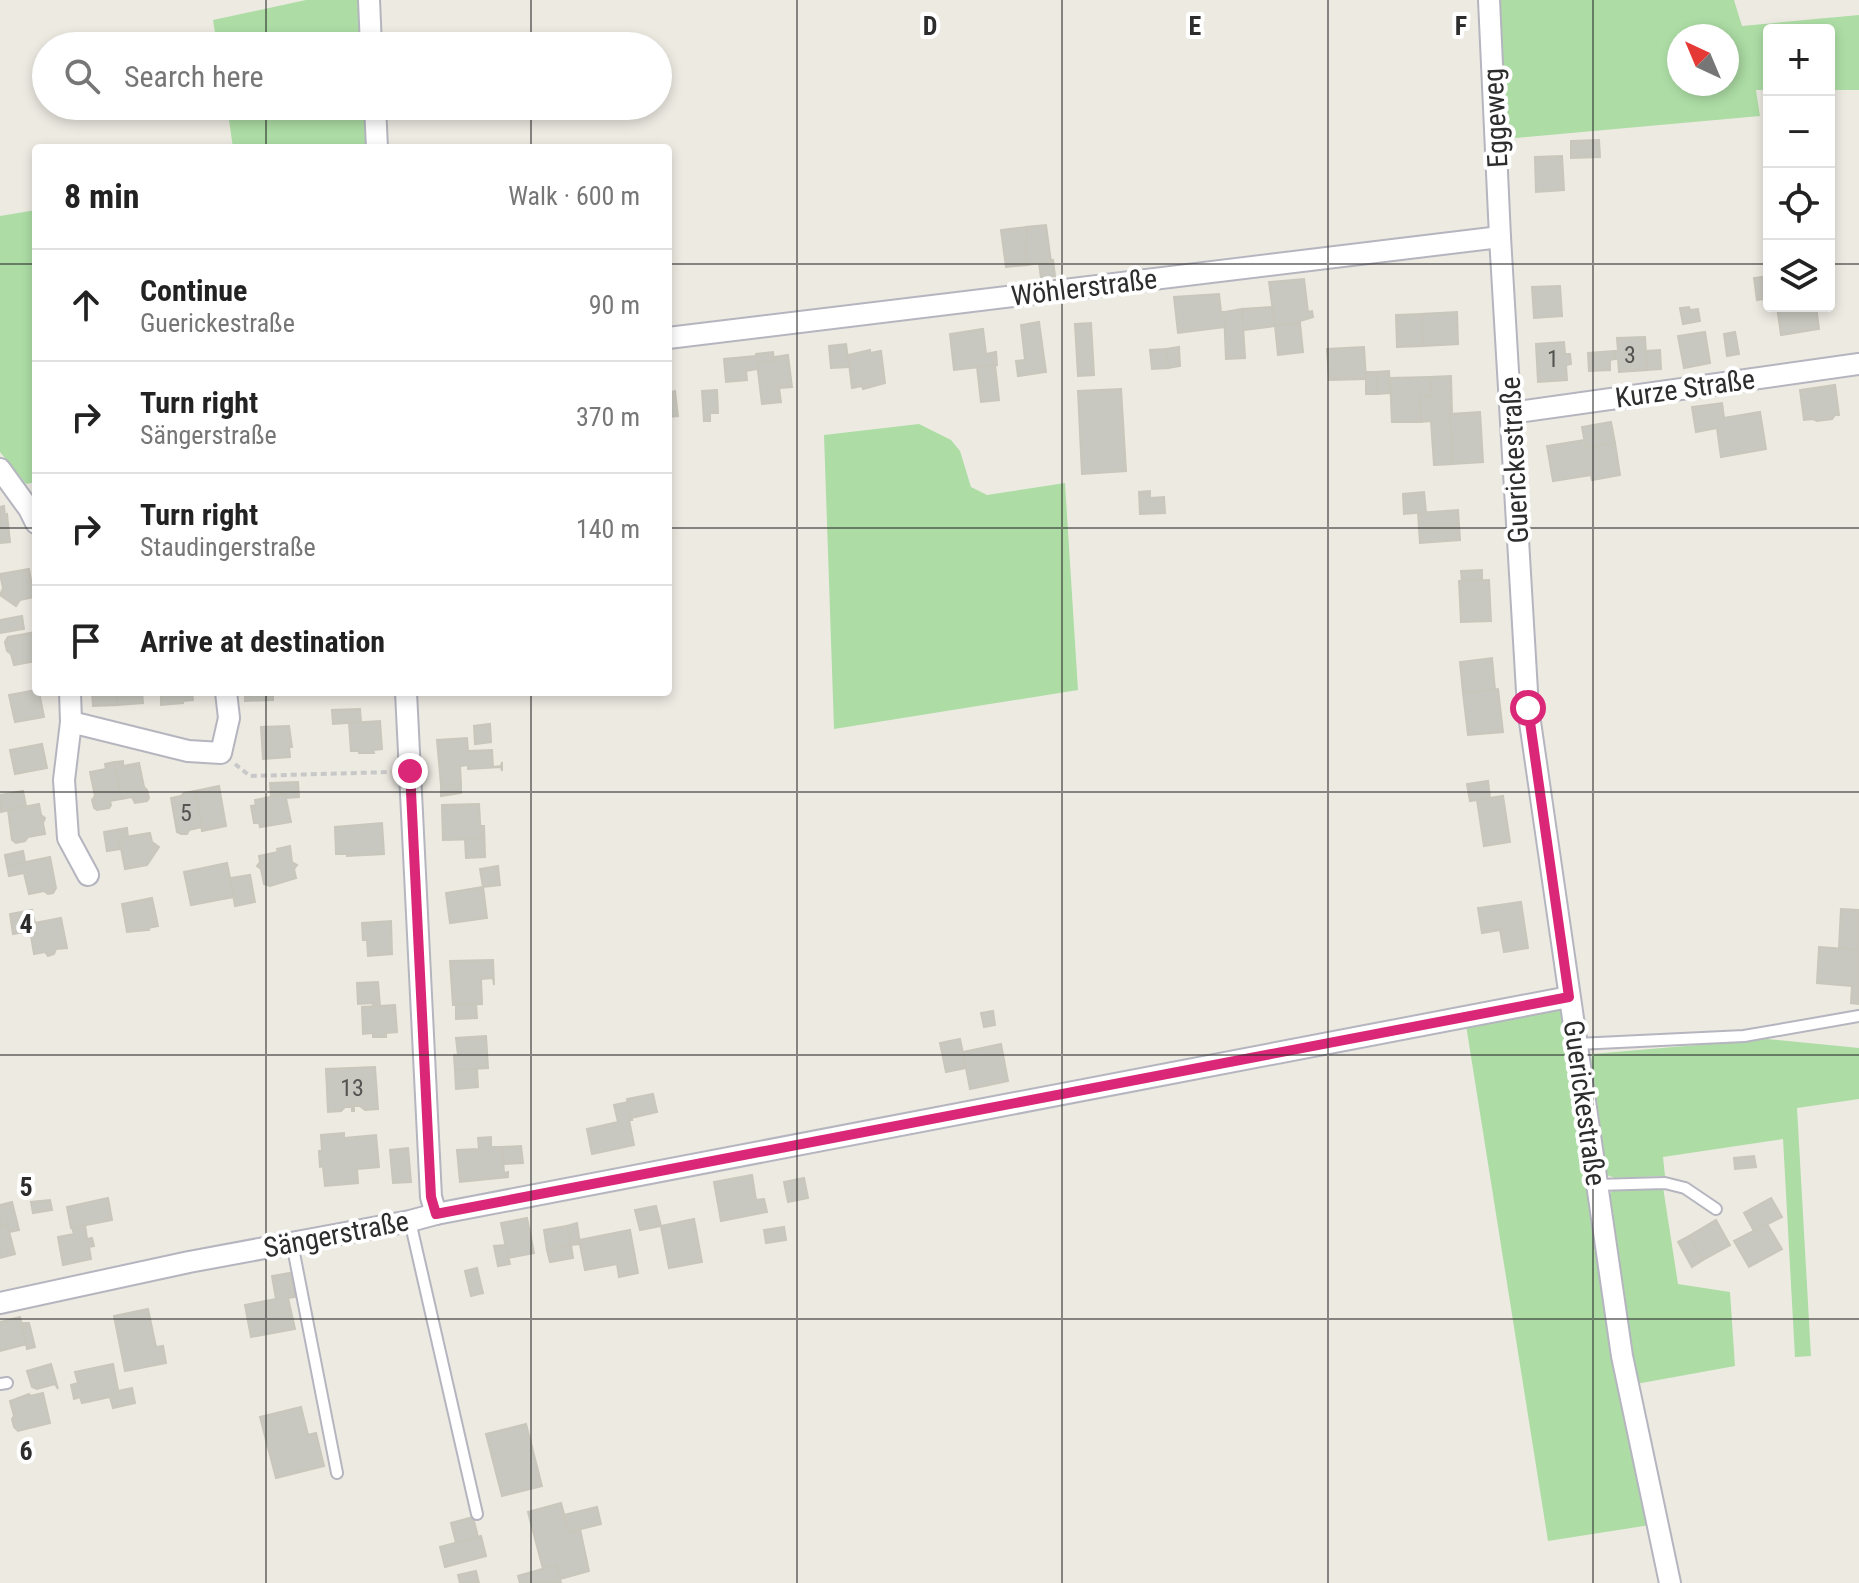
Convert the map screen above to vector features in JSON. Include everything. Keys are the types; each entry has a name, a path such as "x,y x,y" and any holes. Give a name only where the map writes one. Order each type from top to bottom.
{"street":[{"path":"369,0 370,32"},
{"name":"Eggeweg","path":"1489,0 1500,237"},
{"path":"376,120 377,144"},
{"name":"Wöhlerstraße","path":"672,338 1500,237"},
{"name":"Guerickestraße","path":"1500,237 1528,708 1622,1356 1670,1583"},
{"name":"Kurze Straße","path":"1511,413 1859,364"},
{"path":"0,469 32,515"},
{"path":"70,696 71,722 64,780 68,838 88,875"},
{"path":"71,722 188,751 221,753 229,718 226,696"},
{"path":"406,696 431,1197 436,1214"},
{"name":"Sängerstraße","path":"0,1303 189,1262 1569,997"}],"lane":[{"path":"1577,1044 1744,1036 1859,1016"},
{"path":"1597,1185 1665,1183 1685,1188 1716,1209"},
{"path":"410,1221 477,1514"},
{"path":"292,1243 337,1473"}],"path":[{"path":"221,753 250,776 410,771"}],"green space":[{"path":"306,0 358,0 360,32 215,32 213,20"},
{"path":"1500,0 1734,0 1742,26 1763,24 1763,90 1756,90 1760,116 1505,139"},
{"path":"1859,15 1859,90 1835,90 1835,24 1763,24"},
{"path":"229,120 365,120 366,144 232,144"},
{"path":"32,211 32,483 26,484 0,452 0,216"},
{"path":"919,424 951,440 960,451 971,487 987,495 1065,483 1078,690 834,729 824,435"},
{"path":"1561,1009 1650,1525 1548,1541 1466,1025"},
{"path":"1767,1039 1859,1048 1859,1099 1797,1108 1811,1356 1795,1357 1783,1139 1663,1157 1665,1176 1615,1178 1604,1174 1590,1070 1592,1054"},
{"path":"1663,1187 1678,1284 1730,1292 1735,1366 1636,1384 1608,1196 1614,1189"}],"building":[{"path":"1599,140 1600,157 1571,158 1571,141"},
{"path":"1562,156 1564,190 1536,192 1535,157"},
{"path":"1046,225 1051,262 1027,265 1026,227"},
{"path":"1026,227 1027,265 1006,267 1001,230"},
{"path":"1051,260 1055,276 1041,278 1039,263"},
{"path":"1763,277 1763,299 1757,300 1754,278"},
{"path":"1304,279 1308,312 1312,311 1313,317 1300,323 1275,326 1269,282"},
{"path":"1560,286 1562,316 1534,318 1532,287"},
{"path":"1219,294 1226,327 1178,333 1174,297"},
{"path":"1272,307 1275,326 1243,330 1242,309"},
{"path":"1689,307 1690,310 1698,309 1700,321 1683,324 1680,308"},
{"path":"1242,309 1245,358 1226,359 1224,312"},
{"path":"1457,312 1458,344 1423,346 1421,314"},
{"path":"1778,312 1817,312 1819,329 1781,335"},
{"path":"1421,314 1423,346 1397,347 1396,315"},
{"path":"1039,322 1046,372 1018,376 1016,361 1025,360 1021,325"},
{"path":"1091,323 1094,375 1078,376 1075,324"},
{"path":"1300,323 1303,352 1278,355 1275,326"},
{"path":"983,329 986,354 996,352 997,365 954,370 950,334"},
{"path":"1705,332 1710,363 1684,368 1678,336"},
{"path":"1735,332 1739,354 1727,356 1724,334"},
{"path":"1645,337 1647,370 1619,372 1614,351 1618,351 1617,338"},
{"path":"1564,342 1565,354 1570,354 1571,364 1566,365 1567,380 1538,382 1536,344"},
{"path":"846,344 849,367 831,368 829,346"},
{"path":"1179,347 1180,366 1168,368 1166,349"},
{"path":"1364,347 1366,379 1329,380 1327,349"},
{"path":"1166,349 1168,368 1152,369 1150,350"},
{"path":"870,350 870,353 881,351 885,383 863,389 862,386 852,388 848,355"},
{"path":"1660,350 1661,369 1647,370 1646,351"},
{"path":"1614,351 1615,359 1610,360 1610,370 1589,371 1588,353"},
{"path":"773,352 774,361 757,363 757,369 746,371 747,380 726,382 724,359"},
{"path":"788,355 792,387 779,388 781,402 762,404 757,363"},
{"path":"995,365 999,400 981,402 977,367"},
{"path":"1389,371 1390,393 1377,394 1376,372"},
{"path":"1366,372 1376,372 1377,394 1366,394"},
{"path":"1451,376 1453,464 1434,465 1431,421 1421,422 1420,396 1431,395 1430,377"},
{"path":"1430,377 1431,395 1420,396 1421,422 1392,422 1390,378"},
{"path":"1835,385 1839,415 1832,419 1804,420 1800,390"},
{"path":"1121,389 1126,471 1082,474 1078,391"},
{"path":"717,390 718,413 710,413 710,421 704,421 702,391"},
{"path":"675,391 678,416 672,417 672,392"},
{"path":"1722,403 1724,418 1760,412 1766,449 1721,457 1717,428 1696,432 1692,407"},
{"path":"1480,412 1483,462 1453,464 1450,414"},
{"path":"1611,422 1615,443 1586,448 1582,427"},
{"path":"1585,440 1586,448 1615,443 1620,475 1592,480 1591,475 1553,481 1547,446"},
{"path":"1150,491 1150,498 1164,497 1165,513 1140,514 1139,492"},
{"path":"1424,492 1426,512 1404,514 1403,494"},
{"path":"4,506 10,542 0,543 0,507"},
{"path":"1458,510 1460,540 1420,543 1418,513"},
{"path":"29,569 32,597 20,600 16,606 0,595 3,588 0,574"},
{"path":"1482,570 1482,580 1462,581 1461,571"},
{"path":"1489,580 1491,621 1461,622 1459,581"},
{"path":"22,616 24,629 0,633 0,620"},
{"path":"32,633 32,662 14,665 5,642 8,637"},
{"path":"1492,658 1495,690 1463,693 1460,662"},
{"path":"1498,689 1503,732 1468,735 1463,693"},
{"path":"32,691 32,696 40,696 44,717 15,722 9,695"},
{"path":"92,696 117,696 118,705 93,706"},
{"path":"117,696 142,696 143,703 118,705"},
{"path":"161,696 192,696 193,700 183,703 161,705"},
{"path":"245,696 273,696 273,700 245,701"},
{"path":"360,709 361,722 333,724 332,710"},
{"path":"380,721 382,749 373,750 374,753 351,751 349,723"},
{"path":"490,724 491,742 475,744 474,726"},
{"path":"289,726 290,757 263,759 261,727"},
{"path":"467,738 468,751 492,750 493,767 501,766 502,762 502,771 501,767 468,769 468,765 460,766 461,784 441,785 437,740"},
{"path":"42,744 47,768 15,774 10,750"},
{"path":"123,761 123,766 139,763 149,798 147,801 135,803 132,797 121,799 114,762"},
{"path":"114,762 121,799 110,801 109,808 97,810 92,800 95,796 90,772 106,769 105,764"},
{"path":"1488,781 1490,798 1470,801 1467,784"},
{"path":"298,782 299,797 286,798 285,794 271,797 270,783"},
{"path":"461,784 461,793 441,796 441,785"},
{"path":"219,786 226,826 202,831 195,791"},
{"path":"23,791 26,806 1,812 0,795"},
{"path":"195,791 202,827 181,834 177,832 171,798"},
{"path":"285,794 291,822 260,827 259,823 254,823 251,806 256,805 255,800"},
{"path":"1503,796 1510,842 1484,846 1477,800"},
{"path":"39,804 41,815 45,818 45,834 16,843 12,840 8,810"},
{"path":"479,804 481,839 443,840 442,805"},
{"path":"382,823 384,854 336,854 335,827"},
{"path":"480,826 484,826 485,857 466,858 465,839 481,839"},
{"path":"127,828 128,837 119,838 121,849 107,851 104,832"},
{"path":"150,833 152,842 159,847 147,865 125,869 119,838"},
{"path":"290,846 292,862 297,865 294,869 296,878 270,886 264,884 261,869 257,866 259,856"},
{"path":"23,851 25,862 7,866 5,855"},
{"path":"50,857 56,888 53,893 29,894 24,873 9,876 7,866"},
{"path":"227,863 234,897 191,905 184,872"},
{"path":"498,866 500,885 483,887 480,869"},
{"path":"250,875 255,902 235,906 230,878"},
{"path":"483,887 487,918 450,923 446,893"},
{"path":"152,898 158,926 127,932 122,904"},
{"path":"1521,902 1528,948 1504,952 1500,930 1482,933 1478,908"},
{"path":"1841,909 1859,910 1859,950 1839,948"},
{"path":"32,910 35,923 29,924 30,931 13,934 10,914"},
{"path":"61,918 67,948 56,949 54,954 48,956 45,952 34,954 29,924"},
{"path":"391,921 392,954 368,956 362,923"},
{"path":"1819,947 1859,950 1859,1004 1851,1003 1852,986 1817,983"},
{"path":"493,960 494,985 493,978 481,979 482,1004 453,1005 450,961"},
{"path":"378,982 380,1006 358,1004 357,983"},
{"path":"476,1004 477,1018 456,1019 456,1005"},
{"path":"395,1005 397,1032 386,1033 386,1037 363,1034 362,1007"},
{"path":"993,1011 995,1025 984,1027 981,1013"},
{"path":"486,1036 488,1068 455,1070 454,1055 458,1055 456,1038"},
{"path":"960,1039 966,1068 946,1072 940,1043"},
{"path":"1001,1044 1008,1081 970,1089 963,1052"},
{"path":"375,1067 378,1109 365,1110 354,1106 354,1111 352,1107 345,1107 341,1111 328,1112 326,1069"},
{"path":"477,1069 478,1087 456,1089 455,1070"},
{"path":"653,1094 657,1112 631,1118 627,1099"},
{"path":"628,1102 634,1145 592,1154 587,1129 618,1122 614,1105"},
{"path":"344,1133 344,1138 376,1135 379,1167 357,1169 358,1183 325,1186 323,1166 320,1167 321,1135"},
{"path":"491,1137 491,1147 502,1147 504,1173 508,1172 508,1177 460,1182 457,1150 479,1149 478,1138"},
{"path":"521,1146 523,1163 504,1164 502,1147"},
{"path":"408,1148 411,1182 393,1183 390,1150"},
{"path":"1754,1156 1756,1167 1735,1169 1734,1158"},
{"path":"752,1175 756,1200 764,1199 767,1212 721,1221 714,1182"},
{"path":"804,1178 808,1198 788,1202 784,1182"},
{"path":"108,1198 112,1220 71,1228 67,1207"},
{"path":"1771,1198 1782,1217 1754,1231 1744,1213"},
{"path":"50,1200 52,1210 33,1213 31,1202"},
{"path":"12,1202 19,1230 9,1232 7,1224 0,1226 0,1205"},
{"path":"656,1206 661,1226 640,1230 635,1210"},
{"path":"527,1218 534,1253 508,1258 501,1223"},
{"path":"694,1219 702,1262 669,1268 661,1226"},
{"path":"1716,1220 1730,1245 1703,1260 1689,1236"},
{"path":"577,1223 580,1244 571,1245 567,1226"},
{"path":"7,1224 15,1254 0,1258 0,1226"},
{"path":"1767,1224 1782,1249 1749,1267 1734,1241"},
{"path":"85,1225 87,1239 92,1238 94,1246 89,1247 91,1259 63,1265 58,1237 74,1234 72,1228"},
{"path":"567,1226 571,1245 547,1250 544,1230"},
{"path":"784,1227 786,1240 766,1243 764,1230"},
{"path":"630,1230 638,1273 619,1277 617,1264 585,1270 579,1240"},
{"path":"1689,1236 1703,1260 1692,1267 1678,1242"},
{"path":"505,1245 510,1264 498,1266 494,1246"},
{"path":"571,1245 573,1258 550,1262 547,1250"},
{"path":"477,1268 483,1293 471,1296 465,1271"},
{"path":"290,1273 295,1297 288,1298 295,1329 251,1337 245,1305 276,1299 272,1276"},
{"path":"148,1309 156,1347 163,1346 166,1363 125,1371 114,1316"},
{"path":"20,1317 27,1344 0,1351 0,1322"},
{"path":"22,1323 29,1323 35,1347 27,1349"},
{"path":"51,1364 58,1389 55,1384 37,1389 32,1387 27,1371"},
{"path":"113,1364 119,1395 82,1403 80,1397 74,1399 71,1385 78,1383 75,1372"},
{"path":"132,1388 135,1403 113,1408 110,1397 119,1395 118,1391"},
{"path":"43,1393 50,1423 18,1431 14,1427 10,1401"},
{"path":"301,1407 308,1435 316,1433 324,1466 276,1478 260,1417"},
{"path":"526,1424 542,1486 502,1496 486,1434"},
{"path":"561,1503 569,1532 580,1529 589,1571 560,1579 556,1565 543,1569 528,1512"},
{"path":"597,1507 601,1524 569,1532 564,1515"},
{"path":"473,1517 478,1537 456,1543 451,1523"},
{"path":"481,1536 486,1556 445,1567 440,1547"},
{"path":"556,1565 561,1583 520,1583 518,1576"},
{"path":"476,1571 479,1583 460,1583 458,1575"}],"route":[{"path":"410,771 431,1197 436,1214 1569,997 1528,708"}]}
